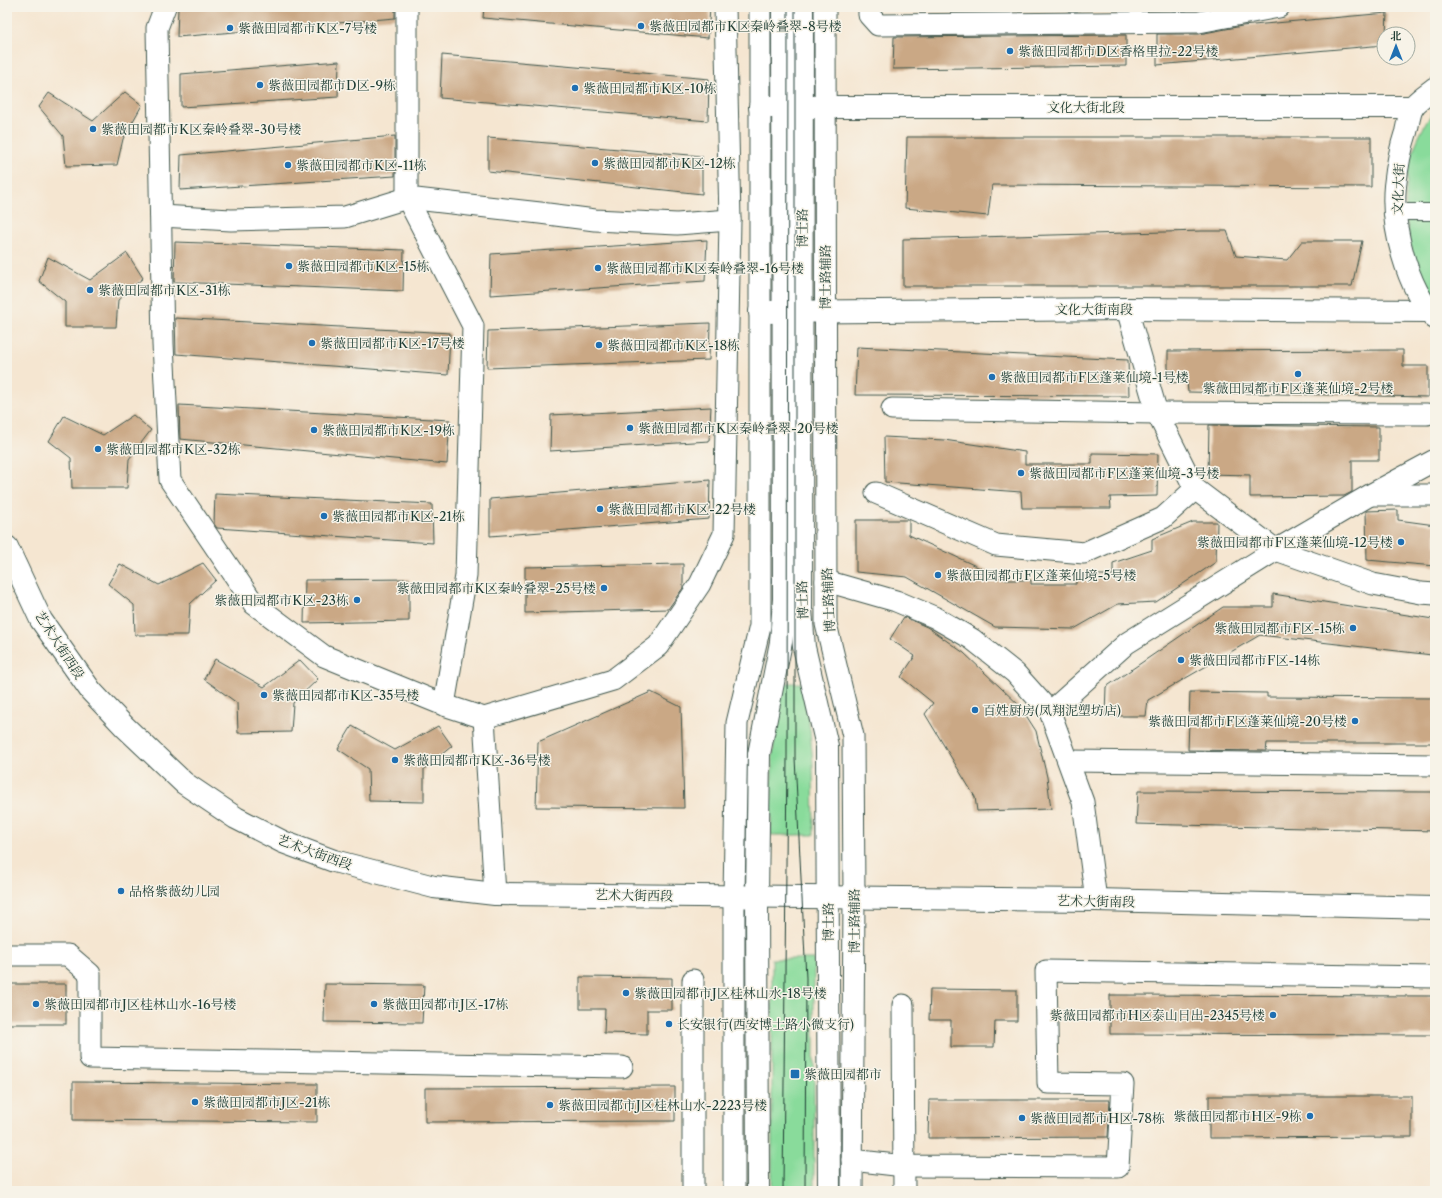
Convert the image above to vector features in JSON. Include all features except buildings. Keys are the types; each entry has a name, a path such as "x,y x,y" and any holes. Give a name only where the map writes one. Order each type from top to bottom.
{"street":[{"path":"165,7 157,28 163,344 170,480 254,604 324,656 444,705 484,718 613,680 658,646 700,584 724,534 730,220 725,7"},
{"path":"407,7 407,198 473,326 466,576 444,705"},
{"path":"734,1191 734,896 737,723 760,626 760,7"},
{"name":"博士路","path":"758,1191 757,896 759,754 781,642 784,599 792,312 792,107 783,7"},
{"name":"博士路","path":"792,107 802,7"},
{"name":"博士路辅路","path":"825,7 826,624 852,736 854,897 852,1191"},
{"path":"869,7 869,15 878,24 1200,22 1279,7"},
{"path":"1413,107 1435,88"},
{"name":"文化大街北段","path":"760,107 1413,107"},
{"name":"文化大街","path":"1413,107 1398,157 1395,187 1395,212 1402,251 1415,289 1432,314"},
{"path":"161,216 231,220 345,217 407,198 595,220 677,224 730,220"},
{"path":"1395,212 1435,212"},
{"path":"1127,309 1157,413 1195,489 1276,550 1373,584 1435,594"},
{"name":"文化大街南段","path":"760,312 1127,309 1432,314"},
{"name":"博士路","path":"792,312 801,610 804,647 827,746 829,1191"},
{"path":"892,409 1157,413 1427,414"},
{"path":"1050,712 1127,643 1276,550 1370,495 1435,460"},
{"path":"876,493 996,545 1084,553 1163,518 1195,489"},
{"path":"1370,495 1435,496"},
{"name":"艺术大街西段","path":"7,547 42,620 91,691 125,727 184,783 236,818 283,842 334,861 434,888 495,894 757,896"},
{"path":"826,581 896,601 934,617 972,640 1015,673 1050,712 1083,802 1096,900"},
{"path":"484,718 495,894"},
{"path":"1069,761 1435,765"},
{"name":"艺术大街南段","path":"757,896 1096,900 1435,908"},
{"path":"7,955 68,954 90,974 90,1058 622,1067"},
{"path":"852,1160 904,1166 1118,1167 1123,1084 1048,1083 1046,971 1435,977"},
{"path":"693,980 693,1191"},
{"path":"903,1005 904,1191"}],"green space":[{"path":"1435,108 1435,302 1418,270 1410,243 1406,214 1406,185 1415,145"},
{"path":"781,683 802,683 810,730 813,763 814,835 771,835 772,762"},
{"path":"772,959 814,959 814,1191 772,1191"}],"tram line":[{"path":"783,1191 787,757 788,7"},
{"path":"795,7 795,758 806,978 805,1191"}],"place":[{"name":"紫薇田园都市K区秦岭叠翠-8号楼","path":"641,26"},
{"name":"紫薇田园都市K区-7号楼","path":"230,28"},
{"name":"紫薇田园都市D区香格里拉-22号楼","path":"1010,51"},
{"name":"紫薇田园都市D区-9栋","path":"260,85"},
{"name":"紫薇田园都市K区-10栋","path":"575,88"},
{"name":"紫薇田园都市K区秦岭叠翠-30号楼","path":"93,129"},
{"name":"紫薇田园都市K区-12栋","path":"595,163"},
{"name":"紫薇田园都市K区-11栋","path":"288,165"},
{"name":"紫薇田园都市K区-15栋","path":"289,266"},
{"name":"紫薇田园都市K区秦岭叠翠-16号楼","path":"598,268"},
{"name":"紫薇田园都市K区-31栋","path":"90,290"},
{"name":"紫薇田园都市K区-17号楼","path":"312,343"},
{"name":"紫薇田园都市K区-18栋","path":"599,345"},
{"name":"紫薇田园都市F区蓬莱仙境-2号楼","path":"1298,374"},
{"name":"紫薇田园都市F区蓬莱仙境-1号楼","path":"992,377"},
{"name":"紫薇田园都市K区秦岭叠翠-20号楼","path":"630,428"},
{"name":"紫薇田园都市K区-19栋","path":"314,430"},
{"name":"紫薇田园都市K区-32栋","path":"98,449"},
{"name":"紫薇田园都市F区蓬莱仙境-3号楼","path":"1021,473"},
{"name":"紫薇田园都市K区-22号楼","path":"600,509"},
{"name":"紫薇田园都市K区-21栋","path":"324,516"},
{"name":"紫薇田园都市F区蓬莱仙境-12号楼","path":"1401,542"},
{"name":"紫薇田园都市F区蓬莱仙境-5号楼","path":"938,575"},
{"name":"紫薇田园都市K区秦岭叠翠-25号楼","path":"604,588"},
{"name":"紫薇田园都市K区-23栋","path":"357,600"},
{"name":"紫薇田园都市F区-15栋","path":"1353,628"},
{"name":"紫薇田园都市F区-14栋","path":"1181,660"},
{"name":"紫薇田园都市K区-35号楼","path":"264,695"},
{"name":"百姓厨房(凤翔泥塑坊店)","path":"975,710"},
{"name":"紫薇田园都市F区蓬莱仙境-20号楼","path":"1355,721"},
{"name":"紫薇田园都市K区-36号楼","path":"395,760"},
{"name":"品格紫薇幼儿园","path":"121,891"},
{"name":"紫薇田园都市J区桂林山水-18号楼","path":"626,993"},
{"name":"紫薇田园都市J区桂林山水-16号楼","path":"36,1004"},
{"name":"紫薇田园都市J区-17栋","path":"374,1004"},
{"name":"紫薇田园都市H区泰山日出-2345号楼","path":"1273,1015"},
{"name":"长安银行(西安博士路小微支行)","path":"669,1024"},
{"name":"紫薇田园都市","path":"795,1074"},
{"name":"紫薇田园都市J区-21栋","path":"195,1102"},
{"name":"紫薇田园都市J区桂林山水-2223号楼","path":"550,1105"},
{"name":"紫薇田园都市H区-9栋","path":"1310,1116"},
{"name":"紫薇田园都市H区-78栋","path":"1022,1118"}]}
